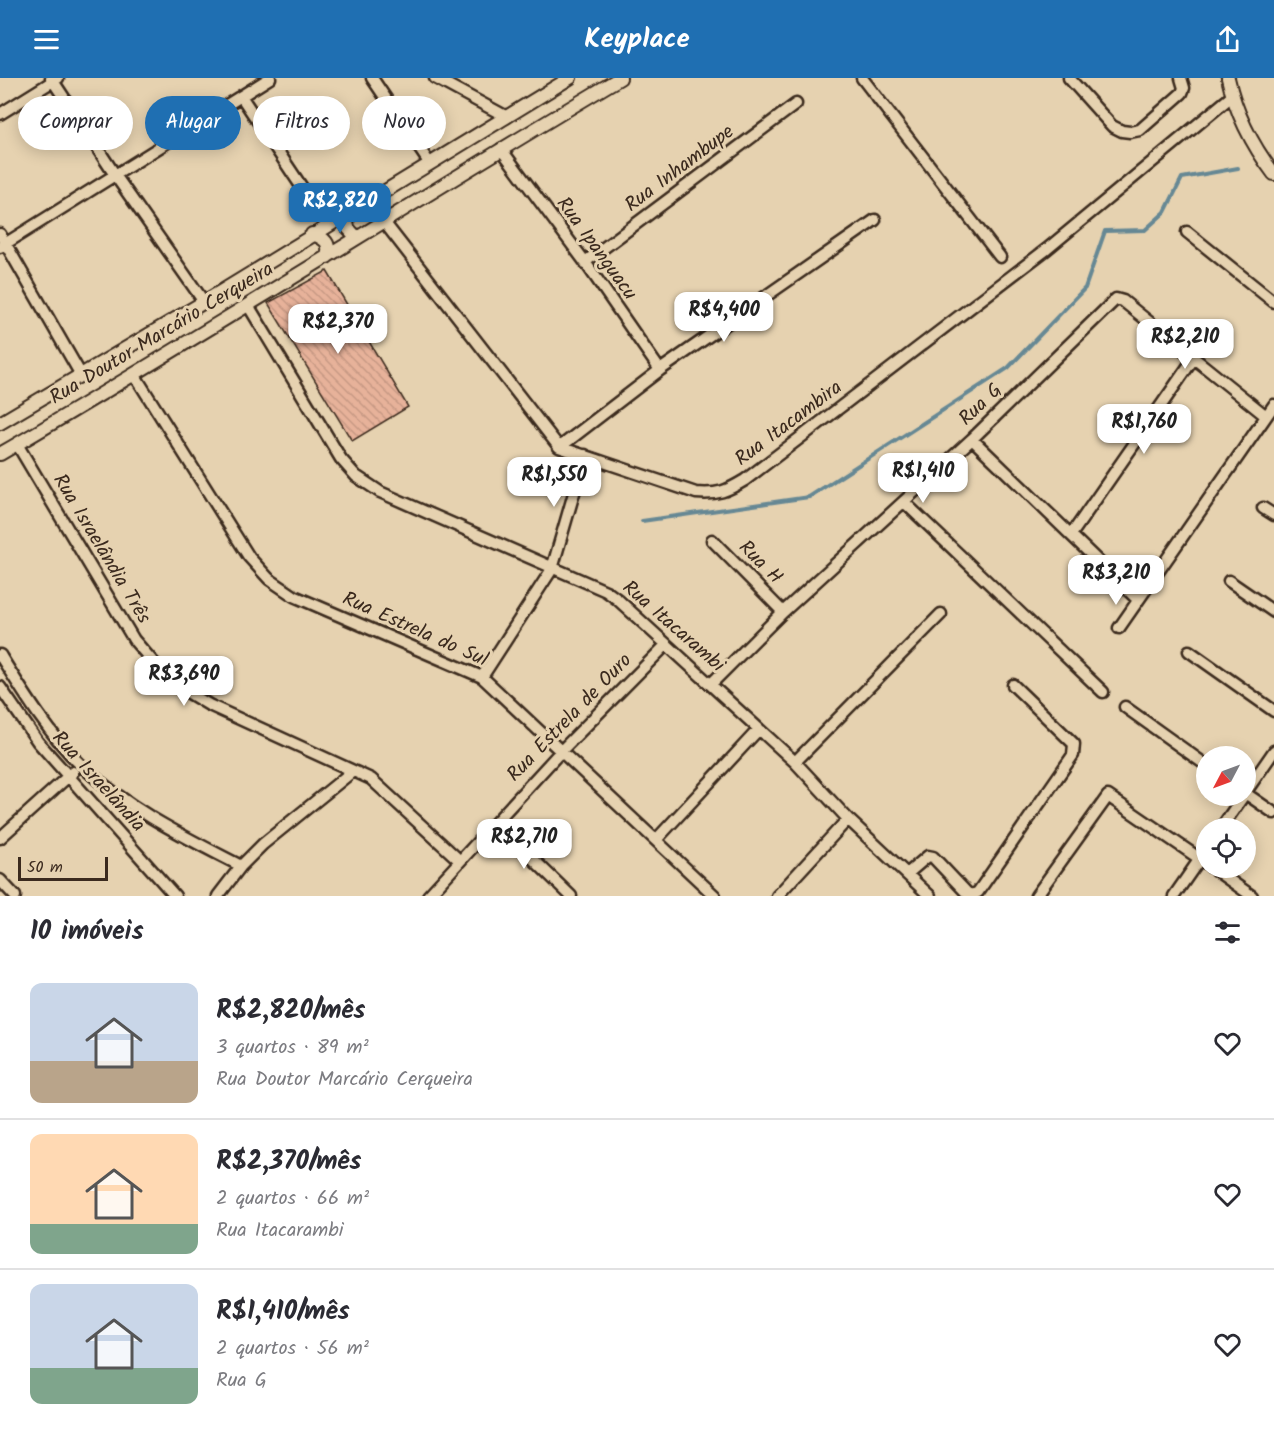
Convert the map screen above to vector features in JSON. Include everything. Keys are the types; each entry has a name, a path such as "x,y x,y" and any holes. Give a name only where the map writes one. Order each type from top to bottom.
{"street":[{"path":"270,78 241,96 327,225"},
{"path":"372,78 430,164"},
{"path":"435,78 507,117"},
{"name":"Rua Doutor Marcário Cerqueira","path":"0,423 204,302 570,78"},
{"name":"Rua Doutor Marcário Cerqueira","path":"0,454 620,78"},
{"path":"862,78 1000,257"},
{"path":"1069,78 1112,126 1130,132 1140,130 1182,93 1184,87 1182,78"},
{"path":"1228,78 1232,96 1254,146 1274,174"},
{"path":"0,114 54,79 115,175 204,302"},
{"name":"Rua Itacambira","path":"560,447 696,493 710,494 726,491 746,480 993,292 1232,96"},
{"name":"Rua Inhambupe","path":"585,262 796,104"},
{"name":"Rua Ipanguacu","path":"501,149 585,262 660,370"},
{"path":"81,375 2,242 155,150"},
{"path":"346,214 348,228 357,238"},
{"path":"384,222 560,447 660,370 875,220"},
{"path":"1187,232 1274,302"},
{"path":"312,234 322,237 327,242 329,248 327,257"},
{"name":"Rua G","path":"711,684 783,612 972,439 1118,298 1194,358"},
{"name":"Rua Itacarambi","path":"248,305 341,459 356,476 380,492 606,591 631,611 795,762 849,819 930,896"},
{"path":"1071,535 1194,358 1266,416"},
{"name":"Rua Estrela do Sul","path":"134,374 249,557 269,579 294,596 482,676 715,896"},
{"path":"1119,628 1274,405"},
{"path":"972,439 1137,599"},
{"name":"Rua Israelândia Três","path":"17,444 134,640 160,670 184,690 209,705 378,783 459,860"},
{"path":"482,676 552,569 585,455"},
{"path":"904,502 1103,692"},
{"path":"1263,508 1274,515"},
{"name":"Rua H","path":"712,540 783,612"},
{"path":"1229,581 1274,612"},
{"path":"795,762 941,614"},
{"name":"Rua Estrela de Ouro","path":"433,894 459,860 562,750 666,645"},
{"path":"1189,651 1274,711"},
{"path":"0,655 45,722 81,765 132,806 164,826 242,866"},
{"path":"907,874 928,855 933,857 967,893 973,896 1073,755 1074,744 1013,685"},
{"name":"Rua Israelândia","path":"0,687 38,742 175,896"},
{"path":"1125,707 1196,758"},
{"path":"656,840 759,729"},
{"path":"1256,777 1274,752"},
{"path":"0,838 81,765"},
{"path":"218,896 242,866 281,829 353,771"},
{"path":"1036,896 1108,796 1196,853"},
{"path":"1256,802 1274,813"},
{"path":"777,896 849,819"},
{"path":"496,823 572,896"},
{"path":"1174,896 1196,868"},
{"path":"1223,878 1238,892 1252,896"},
{"path":"0,880 15,896"}],"building":[{"path":"327,271 408,407 352,441 268,303"}],"waterway":[{"path":"642,521 809,497 1008,368 1085,288 1105,231 1145,230 1165,212 1182,178 1238,168"}]}
